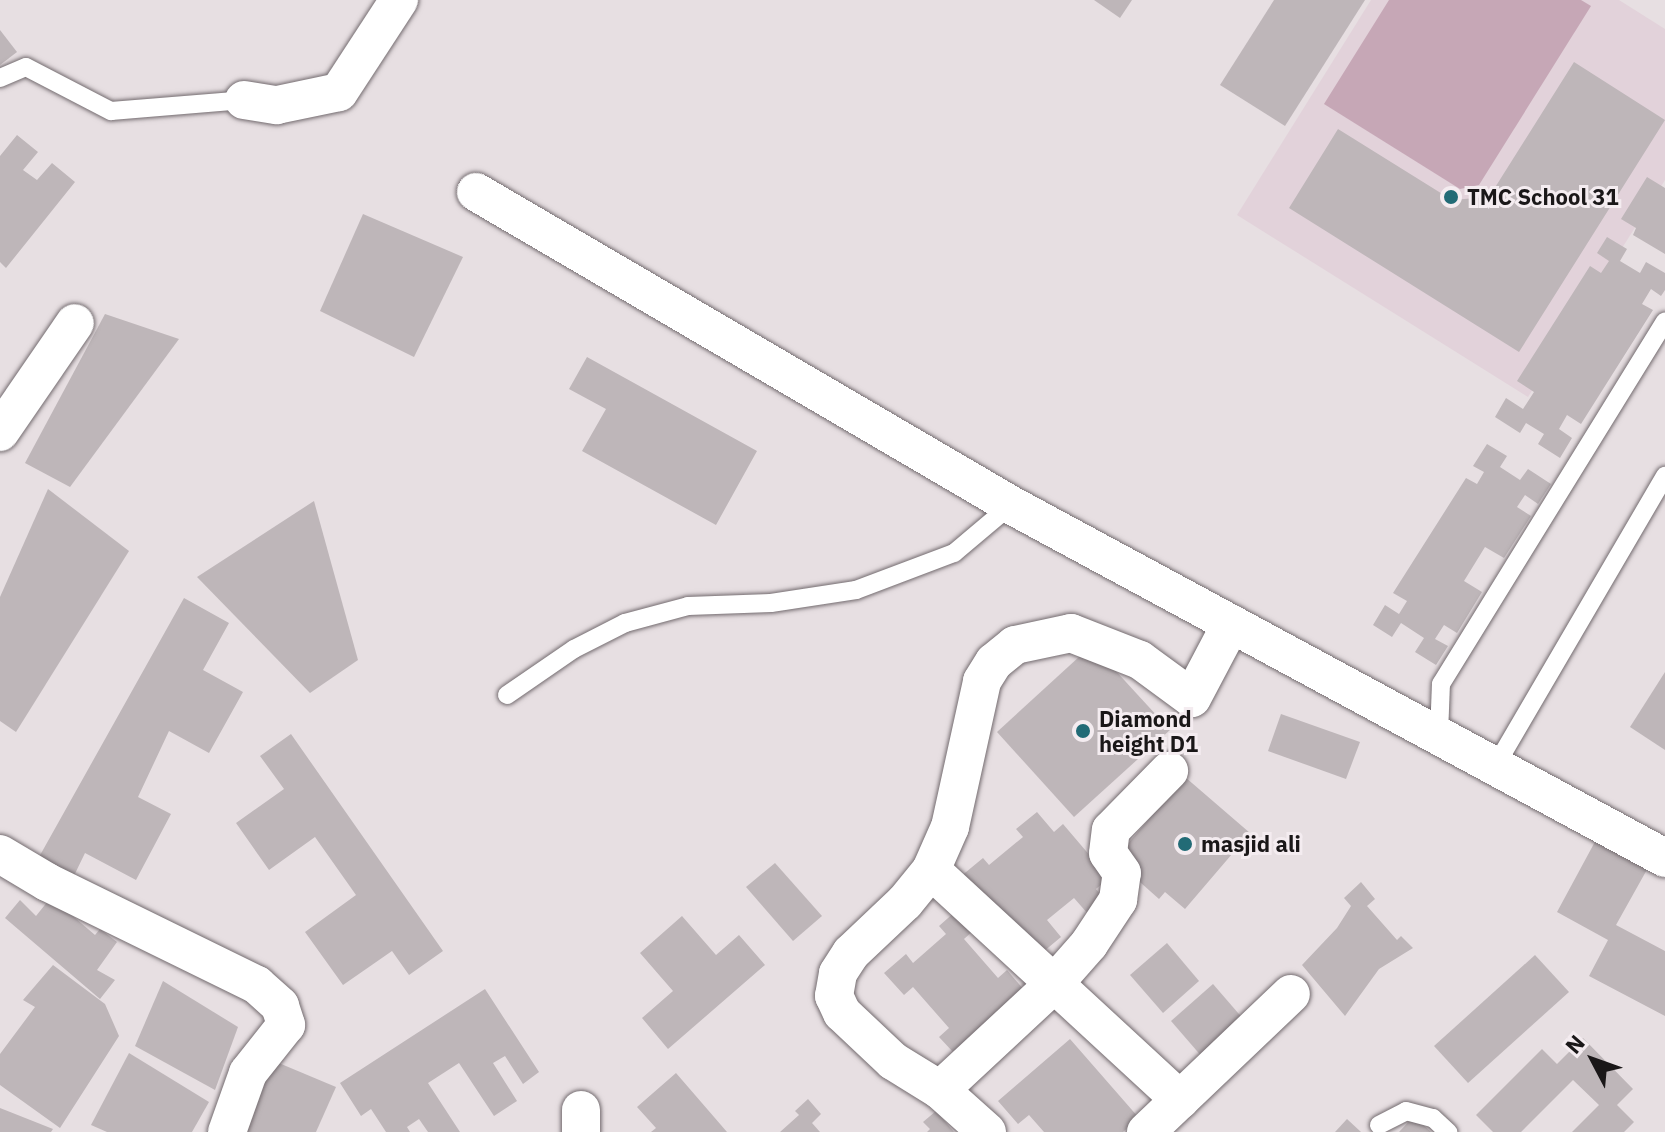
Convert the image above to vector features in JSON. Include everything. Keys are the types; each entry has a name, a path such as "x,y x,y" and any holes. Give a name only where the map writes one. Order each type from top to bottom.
{"street":[{"path":"244,100 277,105 339,92 399,0"},
{"path":"476,192 1011,505 1665,858"},
{"path":"0,432 75,323"},
{"path":"987,1132 940,1090 893,1061 842,1013 834,996 838,973 851,953 905,902 931,870 950,827 982,681 994,662 1015,645 1071,633 1140,660 1192,698 1231,624"},
{"path":"940,1090 1053,985 1089,944 1118,900 1122,873 1108,853 1111,830 1169,771"},
{"path":"0,854 47,882 257,985 280,1006 286,1025 248,1073 227,1132"},
{"path":"931,870 1180,1100"},
{"path":"1146,1132 1291,994"}],"lane":[{"path":"0,78 26,67 111,111 244,100"},
{"path":"1439,735 1441,684 1665,322"},
{"path":"1496,765 1665,476"},
{"path":"507,695 574,649 625,623 688,606 771,603 856,590 954,553 1011,505"},
{"path":"1379,1125 1406,1111 1433,1118 1448,1132"}],"shaded area":[{"name":"TMC School 31","path":"1371,0 1619,0 1665,29 1665,180 1528,397 1237,215"},
{"path":"1389,0 1581,0 1591,6 1479,185 1460,189 1324,104"}],"building":[{"path":"1094,0 1132,0 1120,18"},
{"path":"1274,0 1365,0 1285,126 1220,85"},
{"path":"0,30 17,52 0,65"},
{"path":"1574,62 1665,120 1519,352 1289,208 1338,129 1452,200 1489,197"},
{"path":"17,135 38,152 23,170 37,180 52,163 75,182 6,268 0,262 0,156"},
{"path":"1647,177 1665,188 1665,254 1633,235 1636,228 1621,219"},
{"path":"363,214 463,257 414,357 320,311"},
{"path":"1607,237 1627,249 1620,261 1640,273 1646,262 1665,273 1665,290 1661,296 1651,289 1642,304 1653,310 1581,424 1567,415 1559,429 1572,438 1560,458 1538,444 1544,434 1526,423 1520,433 1495,417 1506,398 1523,409 1534,392 1517,381 1590,266 1601,273 1609,261 1597,253"},
{"path":"105,314 179,339 70,487 25,463"},
{"path":"587,357 757,451 716,525 582,451 606,409 569,389"},
{"path":"1487,444 1507,456 1500,467 1520,480 1528,469 1551,484 1538,504 1525,495 1517,507 1531,516 1504,558 1485,547 1464,581 1482,592 1457,633 1444,625 1435,639 1448,646 1436,665 1415,652 1424,638 1401,623 1392,637 1373,625 1385,605 1399,614 1407,601 1393,593 1466,478 1477,484 1484,472 1473,466"},
{"path":"48,489 129,551 16,732 0,721 0,597"},
{"path":"314,501 358,660 310,693 197,577"},
{"path":"184,598 229,623 203,670 243,692 209,753 169,731 138,797 171,814 136,880 85,853 69,886 34,866"},
{"name":"Diamond height D1","path":"1092,645 1170,730 1074,817 997,732"},
{"path":"1665,672 1665,750 1630,727"},
{"path":"1281,714 1360,742 1346,779 1268,751"},
{"path":"291,734 443,951 409,975 392,951 343,985 305,932 356,895 315,837 269,870 236,823 284,789 260,756"},
{"name":"masjid ali","path":"1185,777 1250,833 1185,909 1165,892 1159,899 1132,875 1119,854"},
{"path":"1037,812 1054,832 1063,824 1109,878 1096,889 1105,900 1088,914 1074,898 1047,920 1061,937 1031,962 960,877 983,858 989,865 1023,837 1016,829"},
{"path":"1597,838 1649,866 1616,925 1665,951 1665,1016 1589,976 1608,940 1557,912"},
{"path":"775,863 822,916 793,941 746,887"},
{"path":"1361,882 1375,899 1367,906 1397,940 1401,936 1413,948 1379,969 1345,1016 1302,965 1337,928 1351,906 1344,898"},
{"path":"56,891 67,911 95,935 100,929 117,942 97,970 115,980 100,999 5,918 20,900 36,916"},
{"path":"956,911 973,931 964,939 998,978 1007,970 1024,990 953,1052 939,1037 949,1028 913,987 904,995 884,973 906,954 913,963 946,934 939,926"},
{"path":"682,916 716,955 739,935 765,965 668,1049 642,1018 673,991 640,953"},
{"path":"1167,943 1199,981 1163,1013 1130,975"},
{"path":"1535,955 1569,992 1468,1083 1434,1046"},
{"path":"53,965 105,1004 119,1036 60,1128 0,1085 0,1054 35,1007 23,1000"},
{"path":"163,981 238,1027 215,1090 135,1046"},
{"path":"1213,984 1245,1021 1203,1058 1171,1021"},
{"path":"485,989 539,1072 523,1084 505,1056 493,1063 517,1101 494,1116 459,1063 428,1083 460,1132 428,1132 419,1119 407,1127 410,1132 386,1132 371,1109 361,1116 340,1083"},
{"path":"1583,1038 1633,1089 1617,1105 1634,1122 1624,1132 1572,1132 1599,1105 1573,1080 1521,1132 1493,1132 1476,1115 1542,1049 1557,1064"},
{"path":"1070,1039 1139,1118 1123,1132 1044,1132 1029,1115 1018,1124 998,1101"},
{"path":"129,1053 209,1102 192,1132 107,1132 91,1125"},
{"path":"274,1061 336,1087 316,1132 243,1132"},
{"path":"676,1073 727,1132 651,1132 656,1128 637,1107"},
{"path":"808,1099 821,1114 812,1123 820,1132 780,1132 799,1115 795,1111"},
{"path":"0,1108 53,1129 51,1132 0,1132"},
{"path":"936,1111 954,1132 927,1132 930,1129 923,1122"},
{"path":"1414,1116 1431,1132 1399,1132"},
{"path":"1347,1119 1361,1132 1335,1132"}],"place":[{"name":"TMC School 31","path":"1451,197"},
{"name":"Diamond height D1","path":"1083,731"},
{"name":"masjid ali","path":"1185,844"}]}
